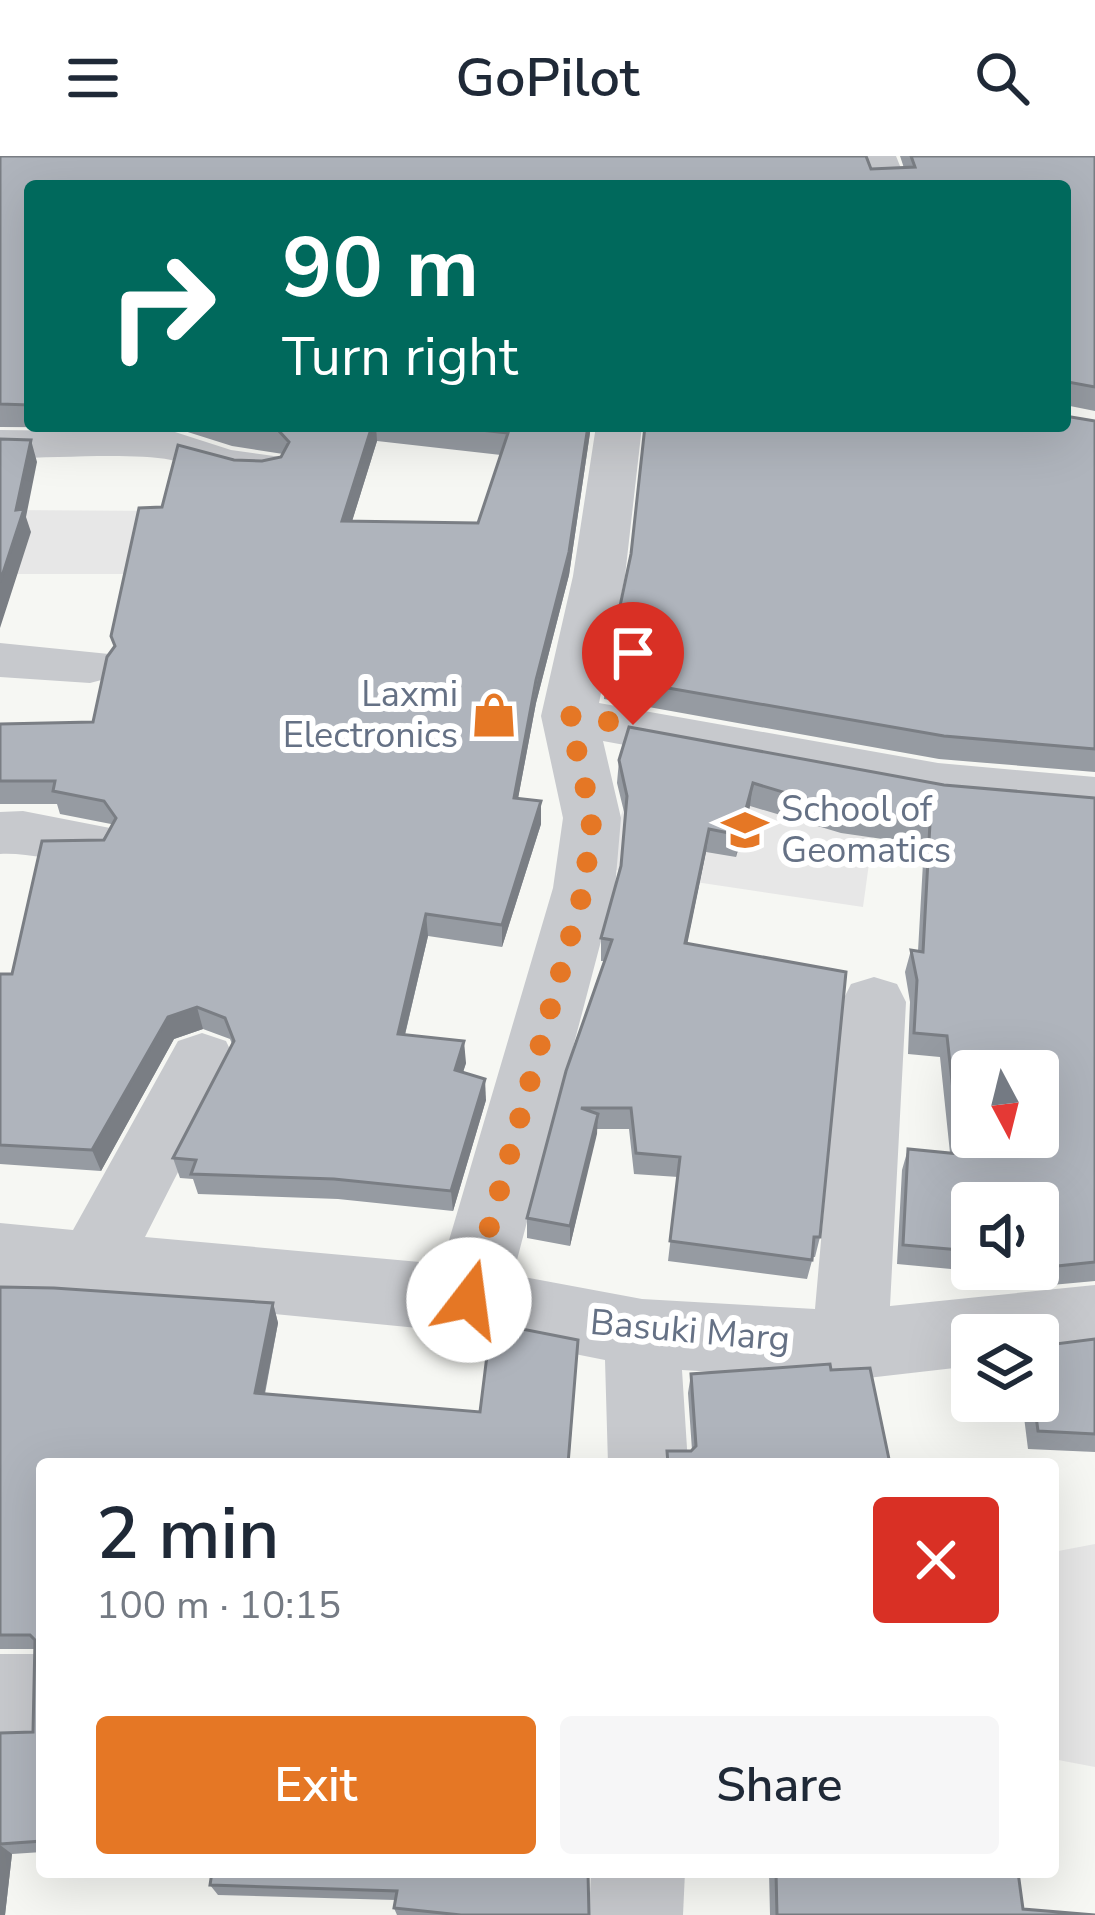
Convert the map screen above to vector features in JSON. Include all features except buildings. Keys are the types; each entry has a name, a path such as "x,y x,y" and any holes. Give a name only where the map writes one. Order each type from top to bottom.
{"street":[{"path":"469,1300 584,888 592,818 569,716 599,576 618,432"},
{"path":"0,444 175,446 225,464 264,467"},
{"path":"0,660 90,666"},
{"path":"569,716 938,782 1095,797"},
{"path":"0,833 89,843"},
{"path":"850,1345 874,1002"},
{"path":"94,1262 202,1060"},
{"name":"Basuki Marg","path":"0,1256 469,1300 642,1334 850,1345 1095,1318"},
{"path":"642,1334 648,1458"},
{"path":"0,1698 36,1698"},
{"path":"636,1915 638,1878"}],"shaded area":[{"path":"0,510 341,512 168,574 0,574"},
{"name":"School of Geomatics","path":"638,769 879,791 863,907 602,868"},
{"path":"1095,1544 1095,1767 1059,1760 1059,1551"}],"place":[{"name":"Laxmi Electronics","path":"494,715"},
{"name":"School of Geomatics","path":"745,830"}],"route":[{"path":"469,1300 584,888 592,818 569,716 633,725"}]}
